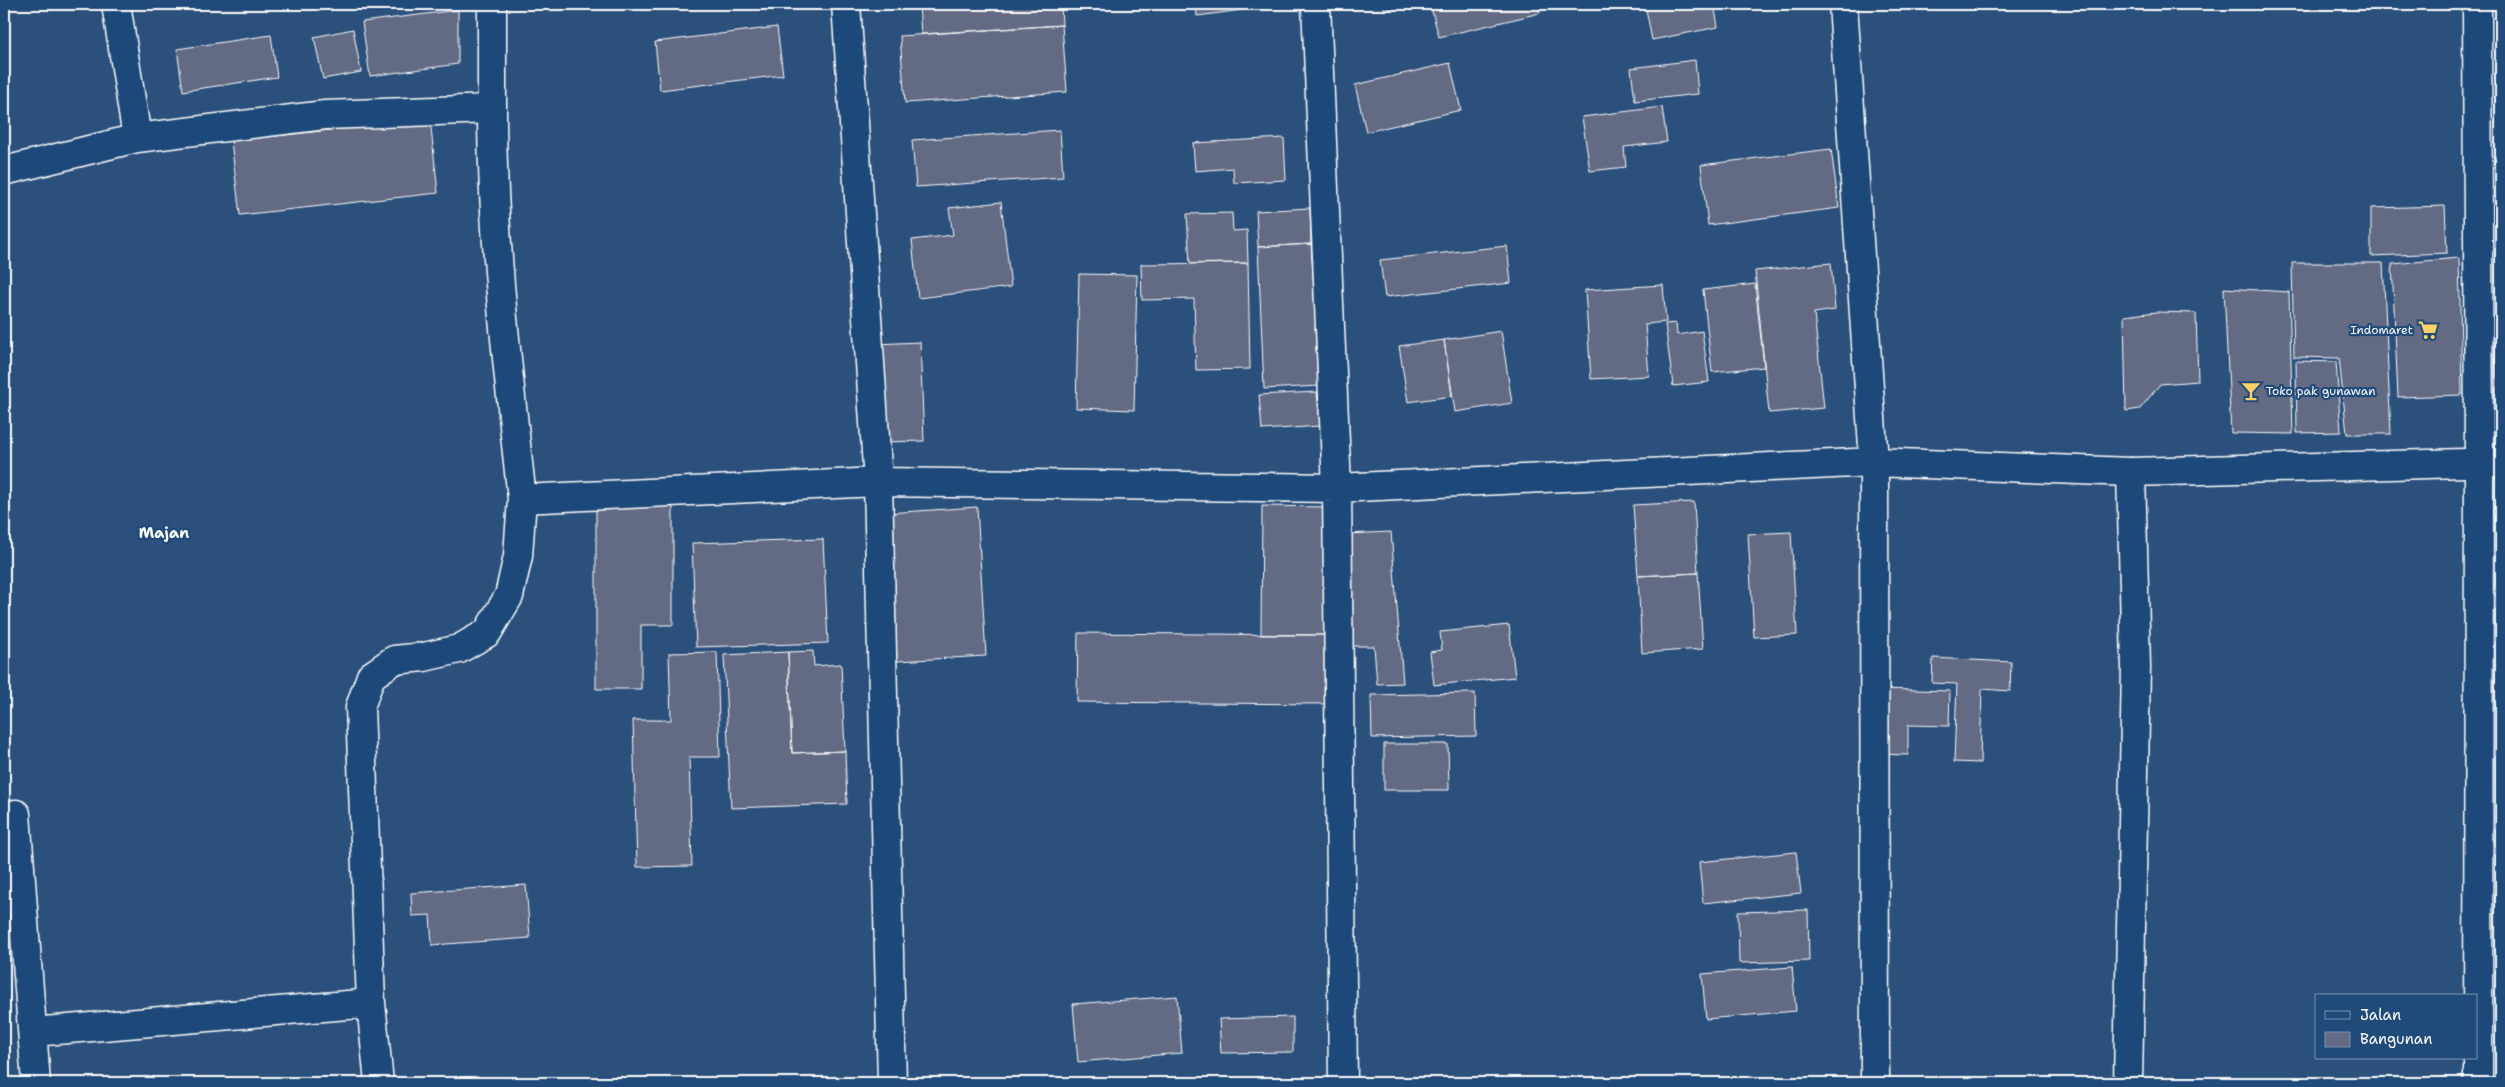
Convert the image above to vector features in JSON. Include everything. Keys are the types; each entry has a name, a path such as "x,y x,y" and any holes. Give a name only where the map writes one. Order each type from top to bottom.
{"street":[{"path":"116,4 138,138"},
{"path":"379,1083 371,1003 360,708 371,676 394,660 424,657 459,649 488,633 509,596 518,556 522,499 504,331 492,165 492,4"},
{"path":"846,4 878,482 892,1083"},
{"path":"1316,4 1337,488 1343,1083"},
{"path":"1843,4 1874,462 1875,1083"},
{"path":"2477,4 2490,146 2490,462 2478,1083"},
{"path":"4,171 138,138 325,115 492,109"},
{"path":"522,499 878,482 1337,488 1874,462 2131,472 2490,462"},
{"path":"2128,1083 2136,667 2131,472"},
{"path":"16,814 36,1083"},
{"path":"33,1032 371,1003"}],"building":[{"path":"919,4 1061,4 1062,25 921,34"},
{"path":"1196,4 1287,4 1197,16"},
{"path":"1383,4 1414,4 1385,10"},
{"path":"1430,4 1538,4 1540,13 1439,37"},
{"path":"1645,4 1714,4 1718,27 1652,40"},
{"path":"2300,4 2407,4 2407,6 2300,9"},
{"path":"458,10 458,64 370,76 362,22"},
{"path":"1062,25 1067,92 905,103 900,36"},
{"path":"777,27 783,75 660,90 655,42"},
{"path":"353,29 361,72 323,79 314,37"},
{"path":"271,35 277,77 183,91 177,49"},
{"path":"1695,60 1698,94 1635,101 1631,68"},
{"path":"1450,63 1461,110 1366,132 1355,85"},
{"path":"1662,107 1667,142 1624,147 1626,167 1590,171 1582,117"},
{"path":"430,119 438,193 240,215 231,141"},
{"path":"1060,130 1063,177 916,187 912,140"},
{"path":"1284,138 1286,180 1234,183 1233,168 1195,171 1193,143"},
{"path":"1831,149 1839,208 1708,225 1701,165"},
{"path":"1001,202 1011,287 918,298 912,240 953,235 949,208"},
{"path":"2445,206 2447,253 2371,256 2371,208"},
{"path":"1310,208 1311,244 1258,247 1256,211"},
{"path":"1232,213 1233,231 1247,230 1248,263 1190,264 1187,214"},
{"path":"1311,244 1314,290 1324,290 1326,325 1315,326 1318,386 1264,389 1258,247"},
{"path":"1507,246 1511,283 1385,297 1380,260"},
{"name":"Indomaret","path":"2459,258 2462,395 2398,397 2392,264"},
{"path":"1248,263 1250,369 1196,370 1194,299 1142,300 1141,264"},
{"path":"1831,263 1835,310 1814,313 1824,408 1769,413 1755,271"},
{"path":"2292,263 2383,263 2391,434 2347,434 2339,358 2294,357"},
{"path":"1079,274 1137,275 1134,410 1076,408"},
{"path":"1755,284 1764,367 1712,372 1703,290"},
{"path":"1663,285 1666,322 1645,324 1649,376 1591,379 1585,290"},
{"path":"2224,288 2289,292 2293,434 2231,433"},
{"path":"2156,312 2196,313 2198,381 2160,384 2140,409 2126,411 2124,316"},
{"path":"1676,323 1677,335 1702,331 1709,382 1673,386 1665,324"},
{"path":"1501,331 1512,403 1455,412 1444,340"},
{"path":"1444,340 1452,396 1408,402 1399,346"},
{"path":"920,342 924,441 880,442 876,344"},
{"path":"2496,343 2501,343 2501,416 2497,416"},
{"path":"2296,361 2336,362 2341,432 2297,433"},
{"path":"1317,392 1320,426 1262,430 1259,395"},
{"path":"1694,502 1698,573 1638,576 1633,505"},
{"path":"596,503 673,503 673,625 641,625 641,689 596,689"},
{"path":"1262,506 1326,507 1324,635 1261,635"},
{"path":"977,507 986,656 897,661 888,513"},
{"path":"1391,532 1403,683 1377,684 1374,646 1349,646 1346,534"},
{"path":"1791,532 1797,635 1754,637 1748,534"},
{"path":"823,539 828,643 696,647 692,543"},
{"path":"1698,573 1703,649 1642,653 1638,576"},
{"path":"1509,625 1515,677 1434,685 1430,652 1442,650 1440,632"},
{"path":"1078,633 1324,635 1325,704 1077,702"},
{"path":"813,651 814,666 841,664 845,751 792,753 788,652"},
{"path":"717,652 720,757 689,757 692,866 637,867 633,720 671,720 669,653"},
{"path":"788,652 792,753 845,751 847,804 731,808 724,655"},
{"path":"1933,658 2011,662 2010,691 1982,689 1980,763 1954,762 1957,684 1932,683"},
{"path":"1879,689 1950,691 1949,726 1908,725 1908,755 1877,754"},
{"path":"1475,693 1476,736 1372,738 1371,695"},
{"path":"1384,744 1448,744 1449,790 1384,790"},
{"path":"1796,852 1801,893 1703,903 1699,862"},
{"path":"526,885 530,938 432,945 430,915 412,916 411,893"},
{"path":"1808,910 1809,961 1739,963 1738,912"},
{"path":"1792,967 1796,1011 1706,1019 1702,974"},
{"path":"1177,996 1182,1053 1078,1062 1073,1004"},
{"path":"1293,1017 1293,1052 1221,1053 1219,1019"}],"place":[{"name":"Indomaret","path":"2428,330"},
{"name":"Toko pak gunawan","path":"2251,391"}],"district":[{"name":"Majan","path":"164,533"}]}
